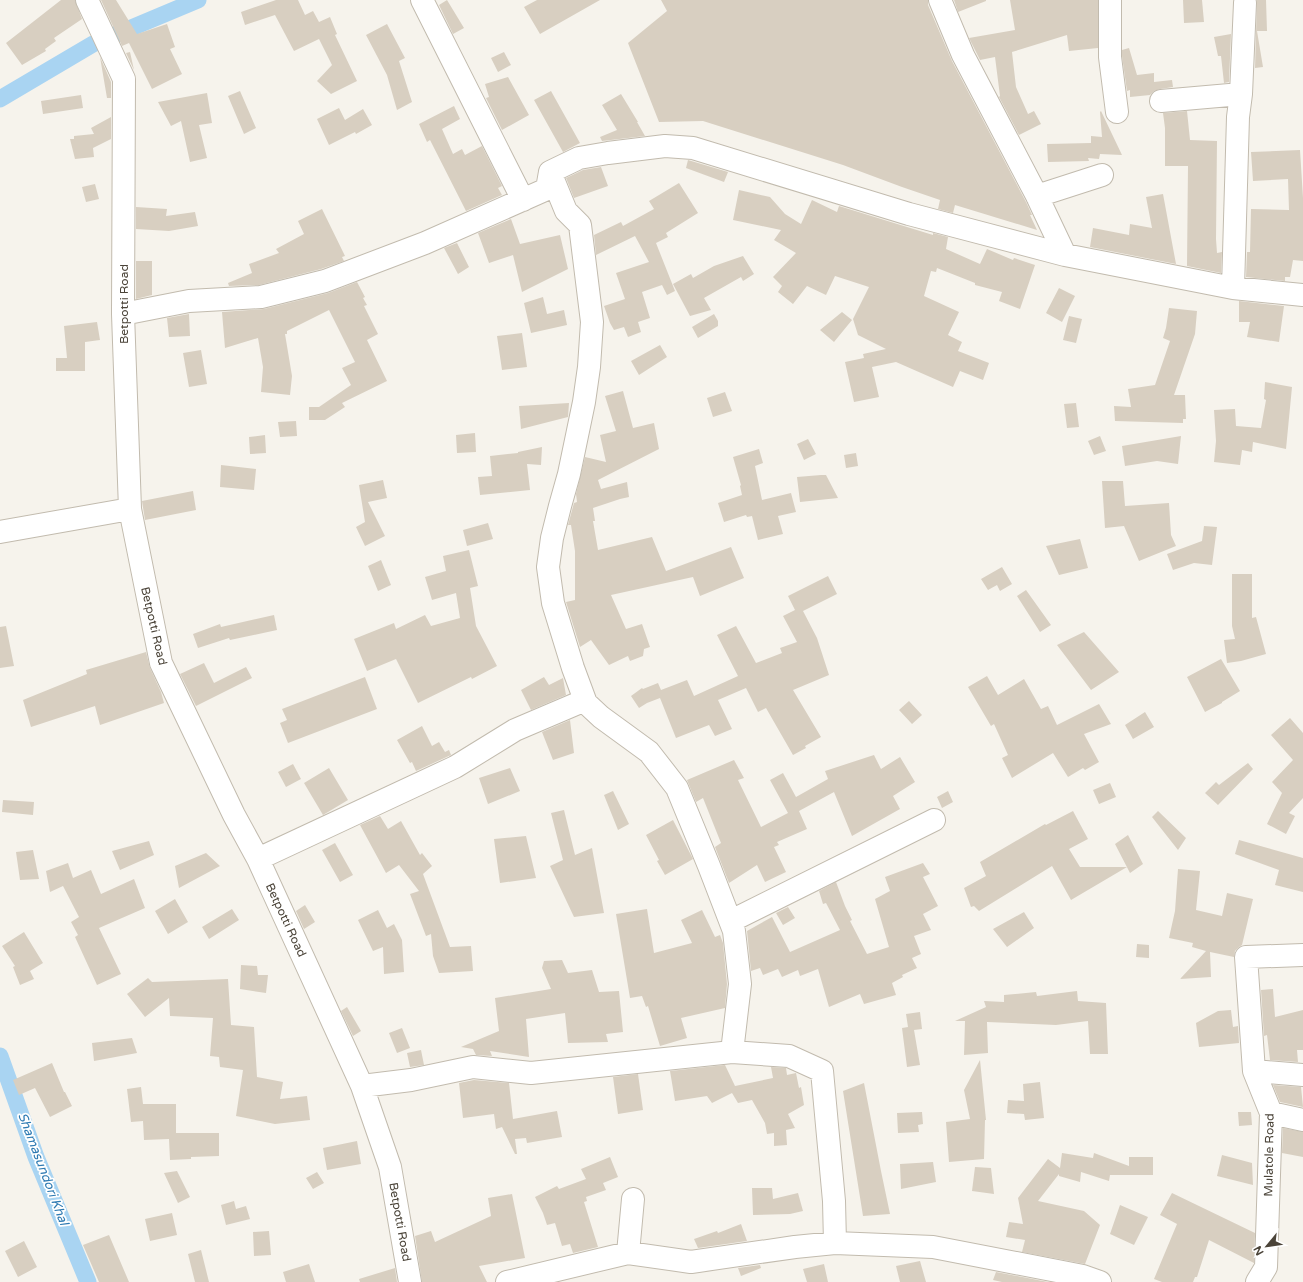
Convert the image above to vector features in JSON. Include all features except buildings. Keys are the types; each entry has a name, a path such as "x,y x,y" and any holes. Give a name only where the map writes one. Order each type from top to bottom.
{"street":[{"name":"Betpotti Road","path":"87,0 124,79 123,314 130,509 161,663 234,815 258,859 362,1086 390,1167 410,1282"},
{"path":"422,0 523,200"},
{"path":"940,0 963,55 1037,196 1065,255"},
{"path":"1110,0 1110,57 1117,112"},
{"path":"1233,288 1238,117 1241,94 1244,3"},
{"path":"1161,101 1241,94"},
{"path":"550,172 579,158 608,153 666,146 693,148 909,214 1065,255 1233,288 1303,296"},
{"path":"123,314 189,301 261,297 325,281 425,243 547,189 550,172"},
{"path":"550,172 566,210 580,225 592,322 589,367 581,416 569,474 552,538 548,567 553,603 573,668 586,703 601,717 649,752 677,788 731,921 734,931 740,984 732,1052"},
{"path":"1037,196 1102,175"},
{"path":"0,532 130,509"},
{"path":"258,859 455,767 515,730 576,704"},
{"path":"731,921 934,820"},
{"name":"Mulatole Road","path":"1257,1282 1266,1268 1271,1113 1254,1070 1246,957 1303,955"},
{"path":"362,1086 411,1080 473,1067 531,1073 732,1052 789,1056 822,1071 834,1201 835,1243"},
{"path":"1254,1070 1303,1076"},
{"path":"1271,1113 1303,1120"},
{"path":"628,1253 633,1199"},
{"path":"507,1282 628,1253 692,1262 795,1247 835,1243 933,1247 1083,1276 1100,1282"}],"waterway":[{"name":"Shamasundori Khal","path":"0,99 93,44 198,0"},
{"name":"Shamasundori Khal","path":"0,1056 36,1157 88,1282"}]}
